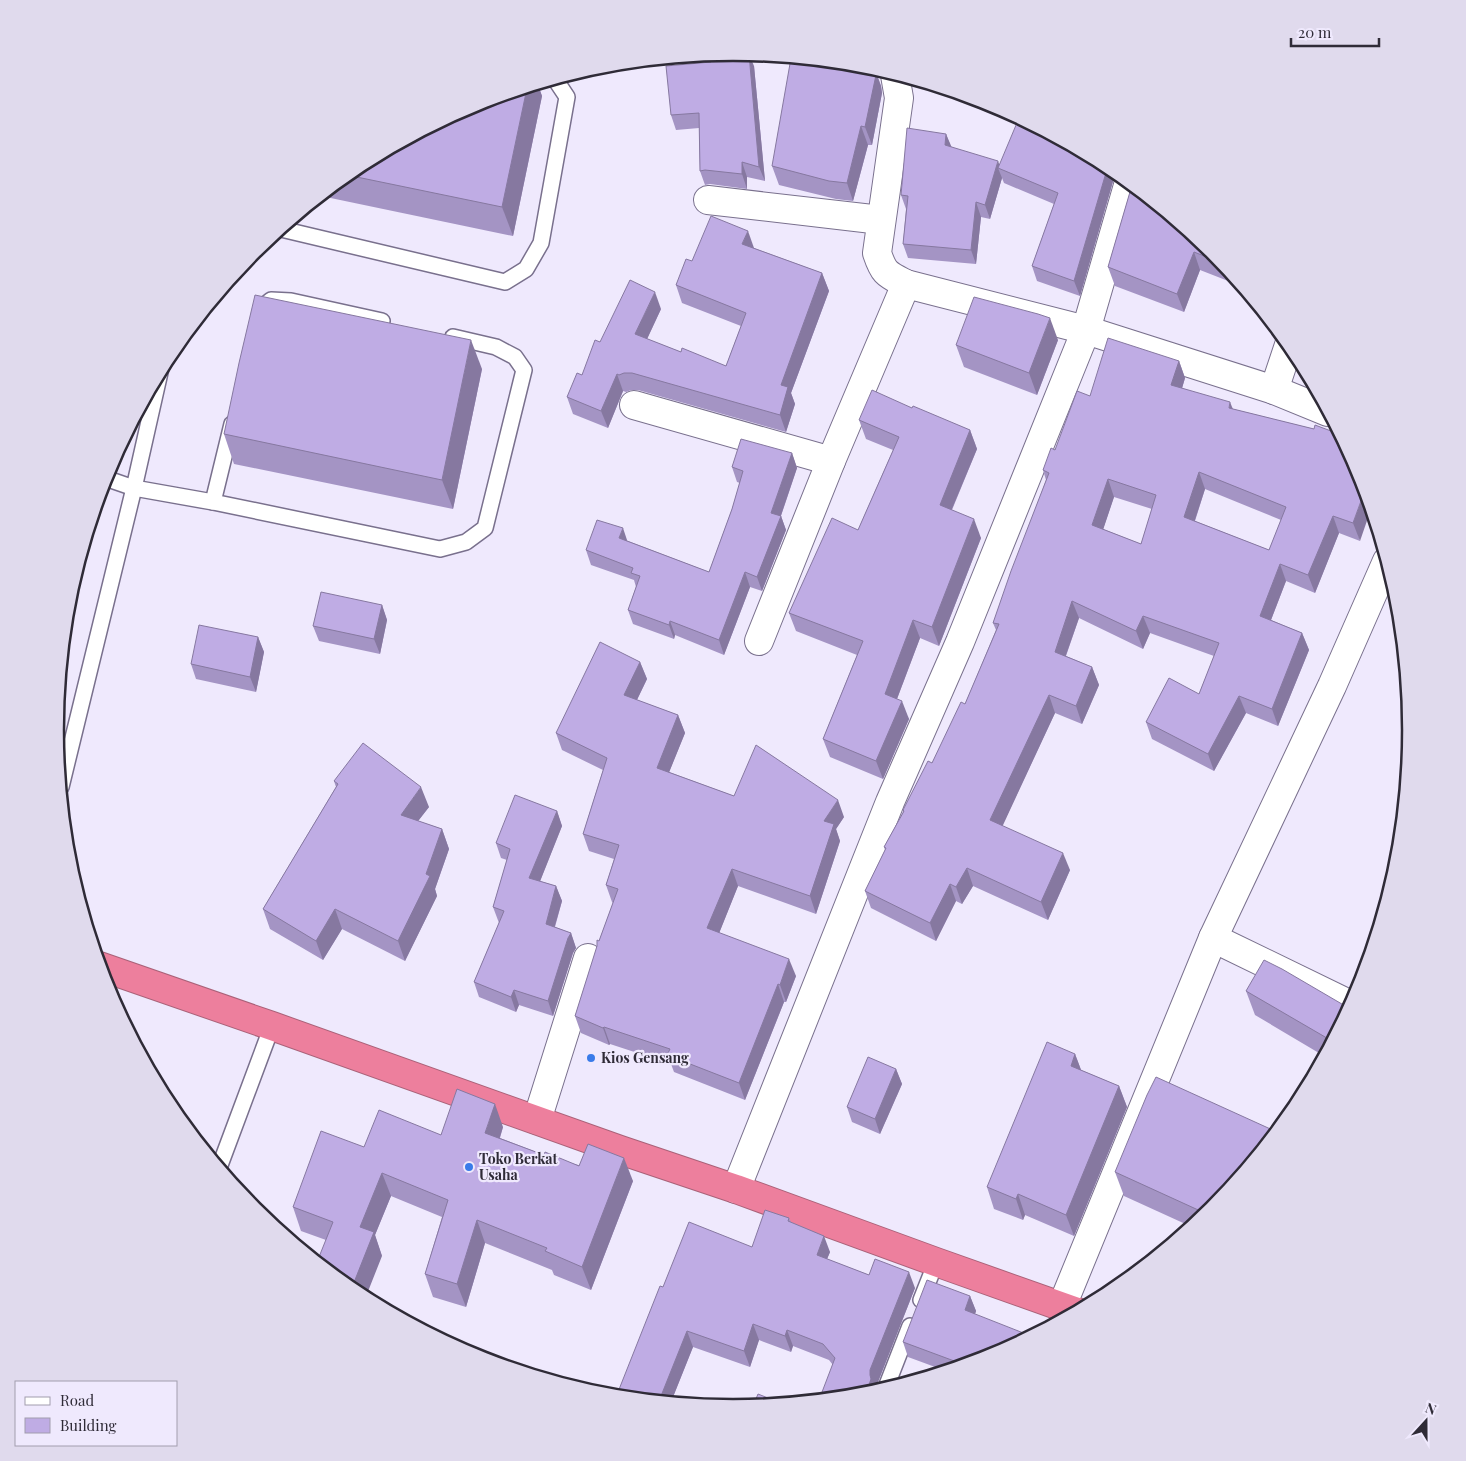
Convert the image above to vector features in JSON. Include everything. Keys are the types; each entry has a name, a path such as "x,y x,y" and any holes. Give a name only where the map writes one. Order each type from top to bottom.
{"highway":[{"path":"108,969 620,1150 736,1189 1069,1309"}],"street":[{"path":"896,82 899,98 877,253 882,269 906,284 1086,330 1274,390 1320,409"},
{"path":"736,1189 890,802 960,642 1086,330 1127,190"},
{"path":"708,200 881,220"},
{"path":"759,641 906,284"},
{"path":"1274,390 1286,355"},
{"path":"634,406 832,461"},
{"path":"1069,1309 1213,938 1332,686 1382,572"},
{"path":"1213,938 1344,1002"},
{"path":"537,1120 588,958"}],"lane":[{"path":"289,230 505,282 526,269 541,243 567,97 559,84"},
{"path":"259,312 270,300 291,301 394,324"},
{"path":"112,481 134,488 213,502 440,549 466,542 485,528 524,370 515,357 496,347 440,335"},
{"path":"65,771 157,390"},
{"path":"213,502 236,407"},
{"path":"221,1162 272,1026"},
{"path":"887,1381 936,1262"}],"building":[{"path":"711,62 750,62 759,167 742,162 742,174 700,171 699,113 671,115 666,66"},
{"path":"790,64 820,67 876,77 865,127 861,126 847,183 829,181 772,166"},
{"path":"526,95 502,207 357,177 398,151 437,130 477,112"},
{"path":"1016,124 1068,151 1106,174 1074,281 1032,266 1058,193 998,168"},
{"path":"907,128 946,134 945,145 998,161 985,205 976,202 971,250 903,244 908,196 901,195"},
{"path":"1130,192 1174,227 1205,257 1194,252 1177,294 1108,267"},
{"path":"711,216 748,231 742,244 822,273 781,385 788,387 780,415 632,373 617,374 601,411 567,397 577,373 582,375 595,340 600,342 630,280 655,292 635,334 681,352 682,348 726,366 746,313 676,285 686,259 692,261"},
{"path":"255,295 471,340 442,480 224,434"},
{"path":"974,297 1050,318 1029,373 956,345"},
{"path":"1108,338 1179,361 1171,385 1230,402 1229,408 1314,429 1315,425 1331,431 1361,500 1353,523 1333,516 1308,575 1280,564 1260,616 1302,633 1272,709 1239,696 1208,754 1146,722 1169,678 1199,694 1219,643 1143,616 1136,631 1072,601 1055,652 1092,667 1076,706 1049,695 990,820 1063,853 1041,902 967,868 956,887 950,884 930,923 865,891 886,848 884,847 928,761 932,763 961,702 965,704 999,624 993,623 1049,473 1043,470 1051,448 1055,450 1077,391 1090,396","holes":["1199,472 1286,507 1269,550 1184,517","1108,479 1156,495 1141,544 1092,525"]},
{"path":"872,390 912,408 913,406 970,430 940,505 974,519 932,627 913,620 885,694 902,701 876,761 823,739 863,641 789,613 832,518 858,530 899,437 859,420"},
{"path":"741,439 792,453 771,513 781,516 757,577 745,572 719,640 670,621 669,625 628,610 640,576 631,573 633,568 586,550 597,520 623,528 619,538 709,572 732,509 743,471 732,467"},
{"path":"321,592 382,605 374,639 313,626"},
{"path":"199,625 258,637 250,677 191,664"},
{"path":"600,642 640,662 624,695 678,715 657,768 734,796 756,745 838,800 824,821 834,824 810,896 732,869 707,928 789,959 739,1083 667,1055 670,1049 603,1028 575,1016 597,946 597,940 599,941 618,889 606,885 619,845 583,834 607,758 556,733"},
{"path":"363,743 421,787 401,815 442,829 426,874 430,876 398,941 335,909 316,941 263,909 338,784 334,781"},
{"path":"515,795 557,811 529,878 556,886 546,924 571,933 548,1001 514,990 511,997 474,982 504,911 493,907 510,849 496,843"},
{"path":"1264,960 1343,1005 1327,1038 1246,991"},
{"path":"1047,1042 1075,1054 1071,1066 1119,1086 1066,1215 1018,1194 1016,1199 987,1187"},
{"path":"868,1057 896,1069 875,1119 847,1107"},
{"path":"1156,1077 1270,1129 1236,1172 1199,1210 1115,1172"},
{"path":"457,1089 495,1104 485,1133 544,1155 545,1152 579,1166 588,1144 624,1158 582,1267 545,1251 547,1248 477,1220 457,1284 425,1274 448,1200 382,1173 360,1227 374,1232 354,1282 319,1256 333,1222 293,1207 321,1131 364,1147 379,1110 441,1135"},
{"path":"765,1210 789,1218 788,1221 824,1236 817,1255 869,1275 875,1259 909,1272 870,1370 871,1379 869,1386 821,1394 835,1358 823,1344 787,1330 785,1336 753,1324 744,1351 687,1331 661,1395 619,1390 660,1286 663,1287 689,1222 752,1247"},
{"path":"927,1280 970,1296 965,1310 1024,1333 955,1361 903,1342"},
{"path":"758,1394 769,1398 756,1399"}],"place":[{"name":"Kios Gensang","path":"591,1058"},
{"name":"Toko Berkat Usaha","path":"469,1167"}]}
